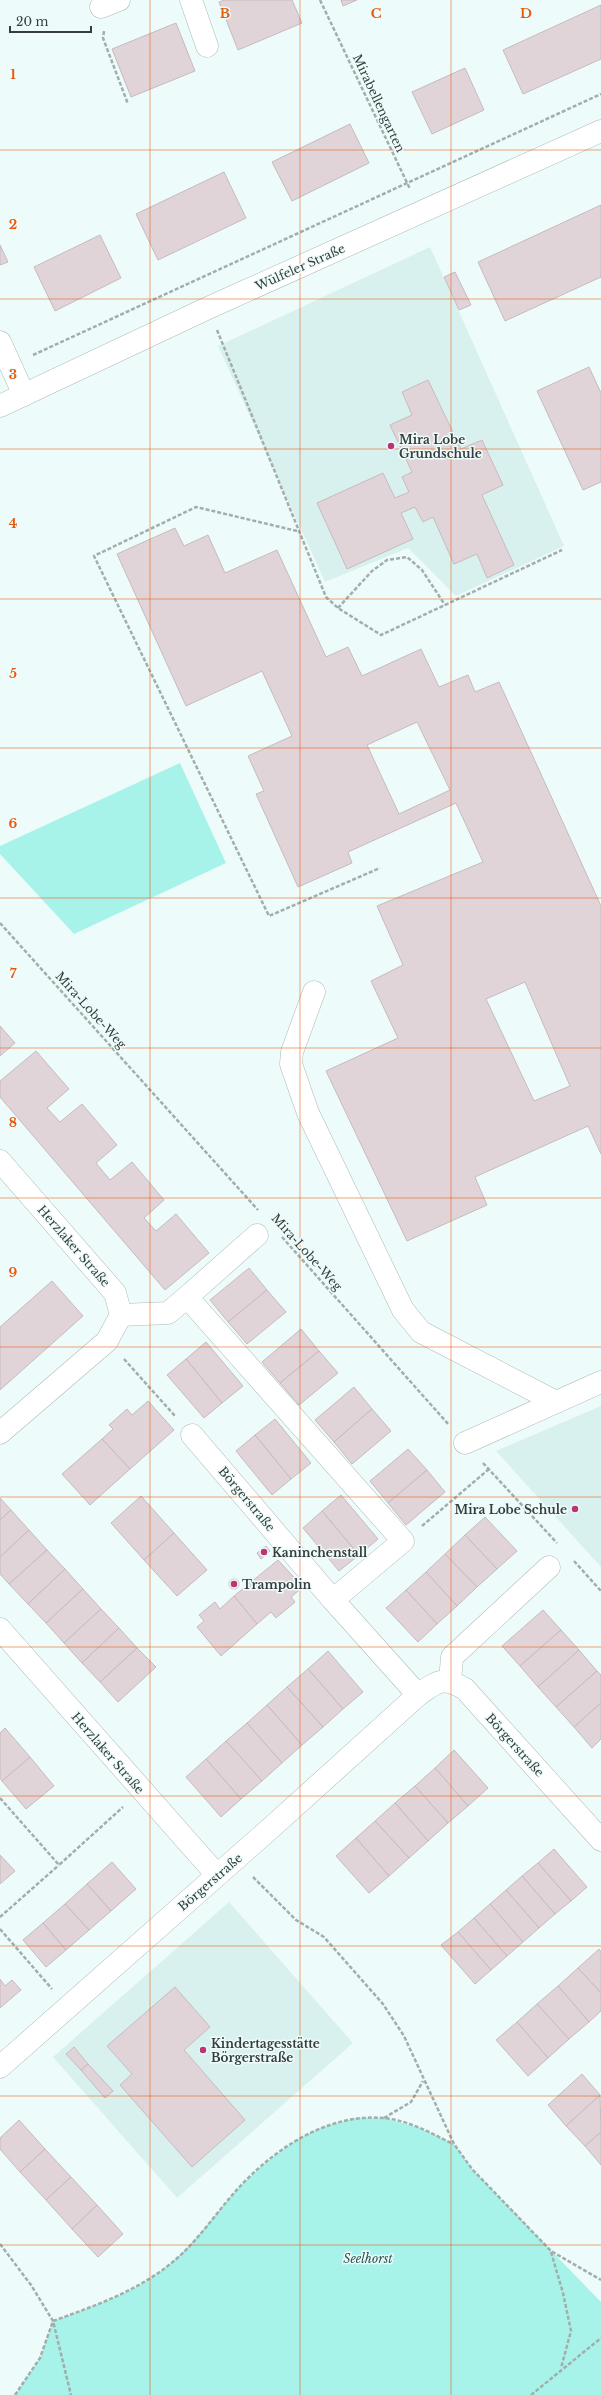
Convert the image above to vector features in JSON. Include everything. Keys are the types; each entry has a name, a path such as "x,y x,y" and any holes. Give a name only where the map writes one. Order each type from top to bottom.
{"street":[{"path":"191,0 207,46"},
{"name":"Wülfeler Straße","path":"0,406 208,308 601,131"},
{"path":"0,342 24,395"},
{"path":"314,992 292,1052 291,1064 308,1113 403,1310 421,1332 556,1402"},
{"name":"Herzlaker Straße","path":"0,1161 115,1293 121,1315"},
{"path":"0,1433 107,1341 121,1315 168,1313 257,1234"},
{"path":"187,1297 403,1541 333,1600"},
{"path":"465,1443 601,1382"},
{"name":"Börgerstraße","path":"192,1435 333,1600 418,1694"},
{"path":"450,1681 452,1657 549,1567"},
{"name":"Herzlaker Straße","path":"0,1629 141,1791 218,1875"},
{"name":"Börgerstraße","path":"0,2067 236,1859 418,1694 434,1683 450,1681 465,1689 601,1840"}],"path":[{"name":"Mirabellengarten","path":"320,0 407,182 420,213"},
{"path":"110,3 103,38 128,104"},
{"path":"10,365 601,94"},
{"path":"208,308 297,531 326,597 338,608 381,635 562,550"},
{"path":"297,531 196,507 94,556 269,916 380,868"},
{"path":"338,608 372,570 387,560 407,557 422,570 445,605"},
{"name":"Mira-Lobe-Weg","path":"0,923 259,1211"},
{"name":"Mira-Lobe-Weg","path":"280,1235 465,1443 561,1546"},
{"path":"107,1341 192,1435"},
{"path":"403,1541 489,1469"},
{"path":"571,1558 601,1592"},
{"path":"0,1917 141,1791"},
{"path":"0,1798 59,1865"},
{"path":"236,1859 296,1920 324,1937 383,2004 404,2036 423,2080 454,2144 472,2169 551,2251 601,2280"},
{"path":"0,1929 68,2007"},
{"path":"384,2118 411,2102 423,2080"},
{"path":"53,2321 104,2303 142,2285 171,2264 206,2228 235,2192 291,2144 316,2130 355,2118 384,2118 420,2128 454,2144"},
{"path":"0,2244 31,2285 53,2321 71,2395"},
{"path":"551,2251 563,2293 571,2331 561,2368"},
{"path":"15,2395 40,2358 53,2321"},
{"path":"531,2395 561,2368 601,2338"}],"shaded area":[{"name":"Mira Lobe Grundschule","path":"430,247 564,546 456,596 408,548 325,582 218,346"},
{"name":"Mira Lobe Schule","path":"601,1406 601,1567 496,1451"},
{"name":"Kindertagesstätte Börgerstraße","path":"229,1902 353,2043 177,2198 53,2057"}],"green space":[{"path":"180,763 226,863 74,934 0,854 0,846"},
{"name":"Seelhorst","path":"355,2118 384,2118 420,2128 454,2144 472,2169 601,2302 601,2395 15,2395 40,2358 53,2321 114,2298 157,2274 188,2247 235,2192 253,2174 282,2150 314,2131"}],"building":[{"path":"225,0 292,0 302,23 238,50 219,2"},
{"path":"341,0 357,0 343,6"},
{"path":"601,5 601,59 523,94 503,50"},
{"path":"176,23 195,71 131,97 112,49"},
{"path":"465,68 484,110 432,134 412,92"},
{"path":"350,124 369,163 292,201 272,162"},
{"path":"224,172 246,218 158,260 136,214"},
{"path":"601,205 601,277 505,321 478,262"},
{"path":"100,235 121,278 55,311 34,267"},
{"path":"0,245 8,262 0,265"},
{"path":"455,272 471,305 459,310 444,277"},
{"path":"589,367 601,393 601,482 583,490 537,391"},
{"path":"428,380 461,449 482,440 503,485 482,495 514,565 487,578 477,554 454,564 433,517 423,522 415,507 401,513 413,539 347,569 317,503 383,473 395,498 409,492 402,477 412,472 390,425 412,415 402,392"},
{"path":"175,528 184,546 208,535 225,573 277,550 326,657 348,647 362,676 421,649 439,687 468,675 475,692 499,682 601,906 601,1154 588,1126 475,1177 487,1205 407,1241 326,1071 398,1038 371,981 403,965 377,906 483,862 456,803 348,852 352,863 298,887 256,794 264,791 248,756 292,736 262,671 186,706 117,554","holes":["417,722 450,790 399,814 367,745","525,982 570,1086 534,1101 486,999"]},
{"path":"0,1026 15,1043 0,1056"},
{"path":"36,1051 69,1089 47,1108 60,1122 82,1104 117,1145 96,1163 110,1180 132,1162 164,1200 144,1218 156,1231 176,1214 209,1253 165,1290 0,1097 0,1081"},
{"path":"249,1268 267,1290 228,1322 210,1300"},
{"path":"52,1281 83,1316 0,1390 0,1327"},
{"path":"267,1290 286,1312 247,1344 228,1322"},
{"path":"301,1329 319,1351 280,1383 262,1362"},
{"path":"206,1342 243,1386 222,1403 186,1359"},
{"path":"319,1351 338,1373 299,1405 280,1383"},
{"path":"186,1359 222,1403 204,1418 167,1375"},
{"path":"354,1387 372,1409 334,1442 315,1420"},
{"path":"148,1401 174,1430 130,1469 102,1439 113,1429 109,1425 127,1409 132,1415"},
{"path":"372,1409 391,1431 352,1464 334,1442"},
{"path":"275,1419 311,1463 291,1479 255,1435"},
{"path":"255,1435 291,1479 272,1495 236,1451"},
{"path":"102,1439 130,1469 90,1505 62,1474"},
{"path":"408,1449 427,1470 388,1503 370,1481"},
{"path":"427,1470 445,1492 406,1525 388,1503"},
{"path":"341,1495 378,1539 359,1555 322,1511"},
{"path":"141,1496 174,1533 144,1560 111,1523"},
{"path":"0,1498 11,1510 0,1520"},
{"path":"11,1510 29,1530 0,1557 0,1520"},
{"path":"322,1511 359,1555 339,1571 303,1528"},
{"path":"485,1517 517,1551 497,1569 465,1535"},
{"path":"29,1530 47,1550 9,1584 0,1574 0,1557"},
{"path":"174,1533 207,1570 177,1596 144,1560"},
{"path":"465,1535 497,1569 477,1587 445,1554"},
{"name":"Kaninchenstall","path":"266,1546 270,1551 261,1559 257,1553"},
{"path":"47,1550 65,1569 28,1604 9,1584"},
{"path":"445,1554 477,1587 457,1606 426,1572"},
{"path":"278,1560 303,1587 291,1597 295,1602 276,1618 271,1612 257,1624 234,1596"},
{"path":"65,1569 83,1589 46,1623 28,1604"},
{"path":"426,1572 457,1606 437,1624 406,1590"},
{"name":"Trampolin","path":"232,1579 236,1579 238,1580 238,1588 232,1589 229,1586 229,1582"},
{"path":"83,1589 101,1609 64,1643 46,1623"},
{"path":"406,1590 437,1624 418,1642 386,1608"},
{"path":"234,1596 257,1624 221,1656 197,1627 204,1621 199,1615 215,1602 220,1609"},
{"path":"101,1609 119,1628 82,1663 64,1643"},
{"path":"543,1610 561,1630 520,1666 502,1646"},
{"path":"119,1628 137,1648 100,1682 82,1663"},
{"path":"561,1630 579,1650 538,1687 520,1666"},
{"path":"137,1648 156,1667 118,1702 100,1682"},
{"path":"579,1650 597,1671 556,1707 538,1687"},
{"path":"328,1651 363,1692 343,1709 308,1669"},
{"path":"308,1669 343,1709 323,1727 287,1687"},
{"path":"597,1671 601,1675 601,1703 574,1727 556,1707"},
{"path":"287,1687 323,1727 302,1745 267,1705"},
{"path":"601,1703 601,1739 592,1748 574,1727"},
{"path":"267,1705 302,1745 282,1763 247,1723"},
{"path":"247,1723 282,1763 262,1781 226,1741"},
{"path":"5,1728 30,1757 2,1781 0,1778 0,1733"},
{"path":"226,1741 262,1781 241,1799 206,1759"},
{"path":"454,1750 488,1788 468,1806 435,1768"},
{"path":"30,1757 54,1786 26,1809 2,1781"},
{"path":"206,1759 241,1799 221,1817 186,1777"},
{"path":"435,1768 468,1806 448,1823 415,1786"},
{"path":"415,1786 448,1823 428,1841 395,1803"},
{"path":"395,1803 428,1841 409,1858 375,1821"},
{"path":"375,1821 409,1858 389,1876 356,1838"},
{"path":"356,1838 389,1876 369,1893 336,1856"},
{"path":"554,1849 587,1887 571,1901 538,1863"},
{"path":"0,1855 15,1871 0,1884"},
{"path":"112,1862 136,1889 111,1911 87,1884"},
{"path":"538,1863 571,1901 555,1914 522,1876"},
{"path":"522,1876 555,1914 539,1928 506,1890"},
{"path":"87,1884 111,1911 89,1930 65,1904"},
{"path":"506,1890 539,1928 523,1942 490,1904"},
{"path":"65,1904 89,1930 66,1950 43,1923"},
{"path":"490,1904 523,1942 507,1956 474,1918"},
{"path":"474,1918 507,1956 491,1970 458,1932"},
{"path":"43,1923 66,1950 46,1967 23,1940"},
{"path":"458,1932 491,1970 475,1984 441,1945"},
{"path":"599,1949 601,1952 601,1993 578,1968"},
{"path":"578,1968 601,1993 601,2011 589,2022 558,1986"},
{"path":"0,1979 5,1986 12,1980 21,1990 0,2008"},
{"path":"558,1986 589,2022 569,2039 537,2004"},
{"path":"175,1987 210,2027 184,2050 245,2120 192,2167 120,2085 132,2074 107,2046"},
{"path":"537,2004 569,2039 548,2058 517,2022"},
{"path":"517,2022 548,2058 528,2076 496,2040"},
{"path":"74,2047 88,2064 81,2070 66,2054"},
{"path":"88,2064 113,2091 105,2098 81,2070"},
{"path":"582,2074 600,2095 566,2126 548,2105"},
{"path":"600,2095 601,2132 585,2146 566,2126"},
{"path":"19,2120 45,2149 20,2172 0,2149 0,2138"},
{"path":"601,2132 601,2165 585,2146"},
{"path":"45,2149 71,2177 46,2200 20,2172"},
{"path":"71,2177 97,2205 72,2229 46,2200"},
{"path":"97,2205 123,2234 98,2257 72,2229"}],"place":[{"name":"Mira Lobe Grundschule","path":"391,446"},
{"name":"Mira Lobe Schule","path":"575,1509"},
{"name":"Kaninchenstall","path":"264,1552"},
{"name":"Trampolin","path":"234,1584"},
{"name":"Kindertagesstätte Börgerstraße","path":"203,2050"}]}
